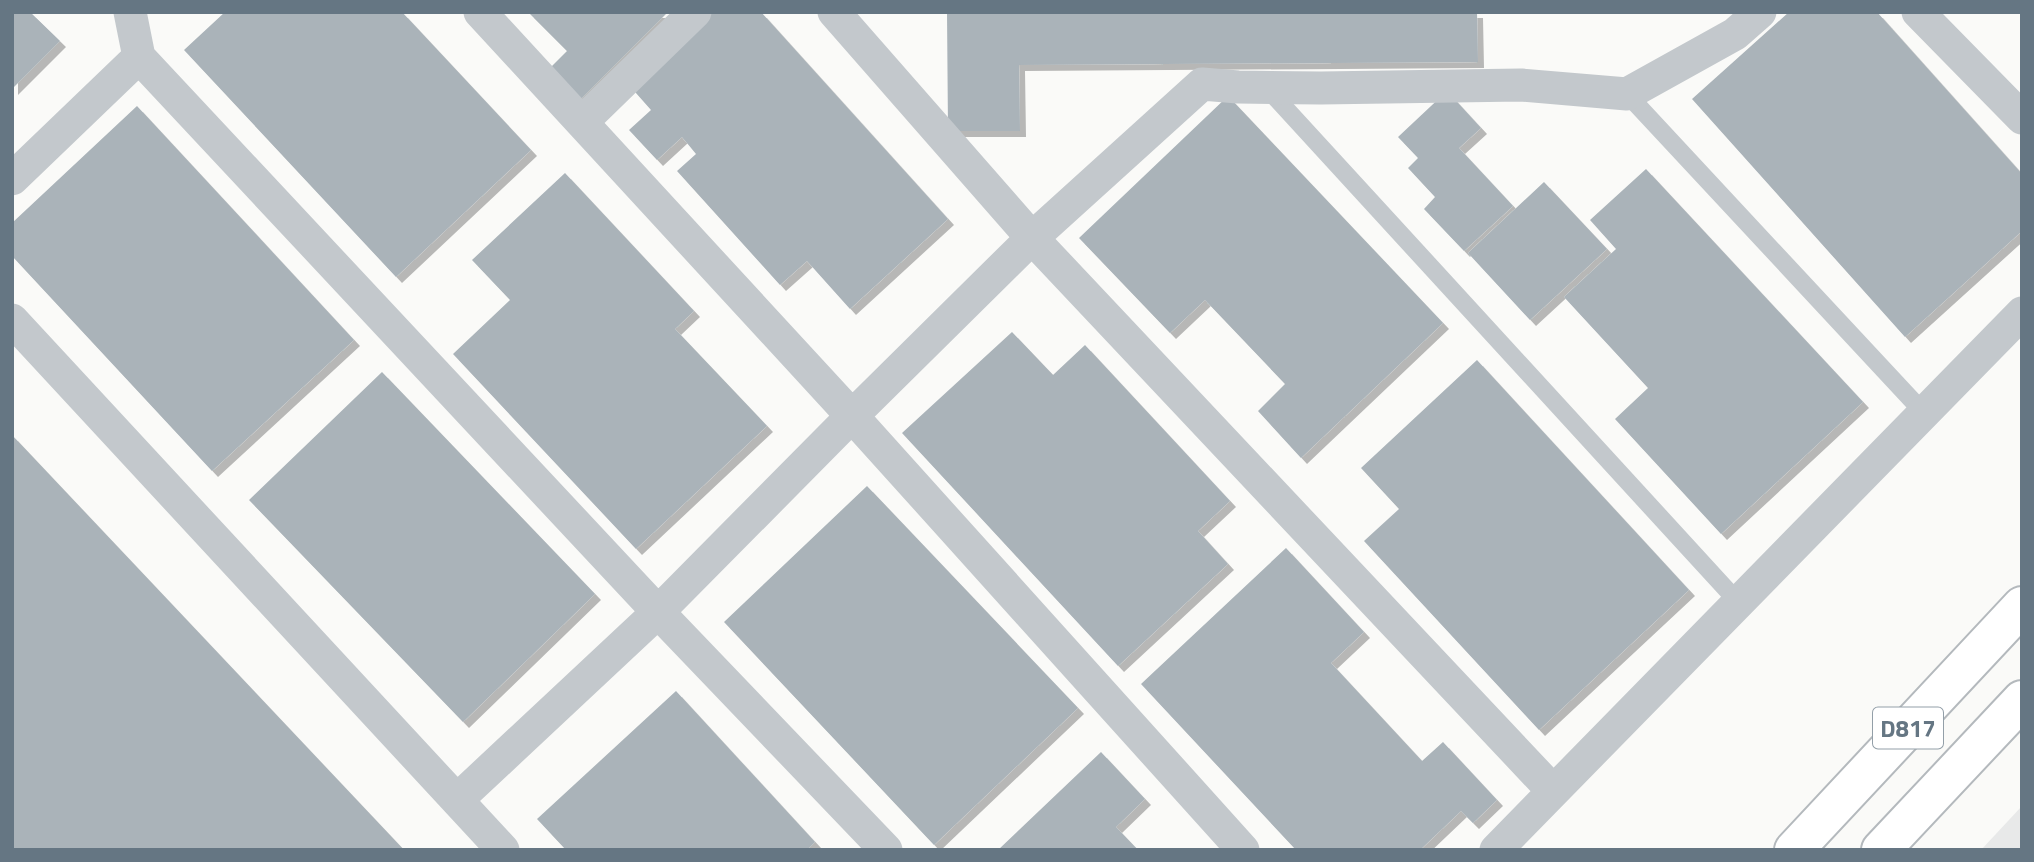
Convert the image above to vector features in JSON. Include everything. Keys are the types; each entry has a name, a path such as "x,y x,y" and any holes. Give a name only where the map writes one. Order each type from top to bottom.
{"highway":[{"name":"D817","path":"1794,850 2022,606"},
{"name":"D817","path":"1881,850 2022,700"}],"street":[{"path":"130,12 139,57 658,612 886,850"},
{"path":"480,12 852,416 1243,850"},
{"path":"582,122 695,12"},
{"path":"834,12 1032,238 1553,791"},
{"path":"457,800 658,612 1032,238 1202,84 1321,88 1521,85 1627,94 1735,34 1760,12"},
{"path":"1918,12 2022,118"},
{"path":"12,179 139,57"},
{"path":"1496,850 2022,313"},
{"path":"12,320 503,850"}],"lane":[{"path":"1265,86 1738,602"},
{"path":"1627,94 1924,413"}],"shaded area":[{"path":"2022,806 2022,850 1981,850"}],"building":[{"path":"12,12 30,12 60,41 12,89"},
{"path":"225,12 402,12 531,150 396,277 184,50"},
{"path":"528,12 668,12 580,100 549,69 567,51"},
{"path":"707,12 761,12 948,219 850,309 807,261 780,285 677,171 696,154 682,137 657,160 629,130 651,110 628,84"},
{"path":"947,12 1477,12 1478,62 1019,65 1020,131 948,131"},
{"path":"1789,12 1877,12 2022,174 2022,231 1905,337 1692,99"},
{"path":"1447,91 1481,128 1459,148 1513,206 1464,251 1424,209 1435,197 1408,168 1418,158 1398,137"},
{"path":"1228,96 1443,323 1301,458 1258,411 1285,384 1205,300 1170,333 1079,238"},
{"path":"137,106 354,340 212,471 12,256 12,223"},
{"path":"1646,169 1863,402 1721,534 1615,419 1648,388 1564,297 1616,249 1590,220"},
{"path":"565,173 694,311 675,329 767,426 636,549 453,354 510,300 472,260"},
{"path":"1544,182 1607,249 1530,320 1468,253"},
{"path":"1012,332 1053,375 1085,345 1230,501 1198,531 1228,564 1118,666 902,433"},
{"path":"1477,360 1689,590 1539,730 1364,541 1399,509 1361,468"},
{"path":"382,372 595,594 463,722 249,500"},
{"path":"12,435 404,850 12,850"},
{"path":"867,486 1078,708 934,845 724,622"},
{"path":"1286,548 1364,632 1331,663 1422,761 1443,742 1497,800 1473,823 1461,811 1420,850 1296,850 1141,684"},
{"path":"676,691 815,842 807,850 566,850 537,819"},
{"path":"1101,752 1145,799 1116,827 1138,850 998,850"}]}
